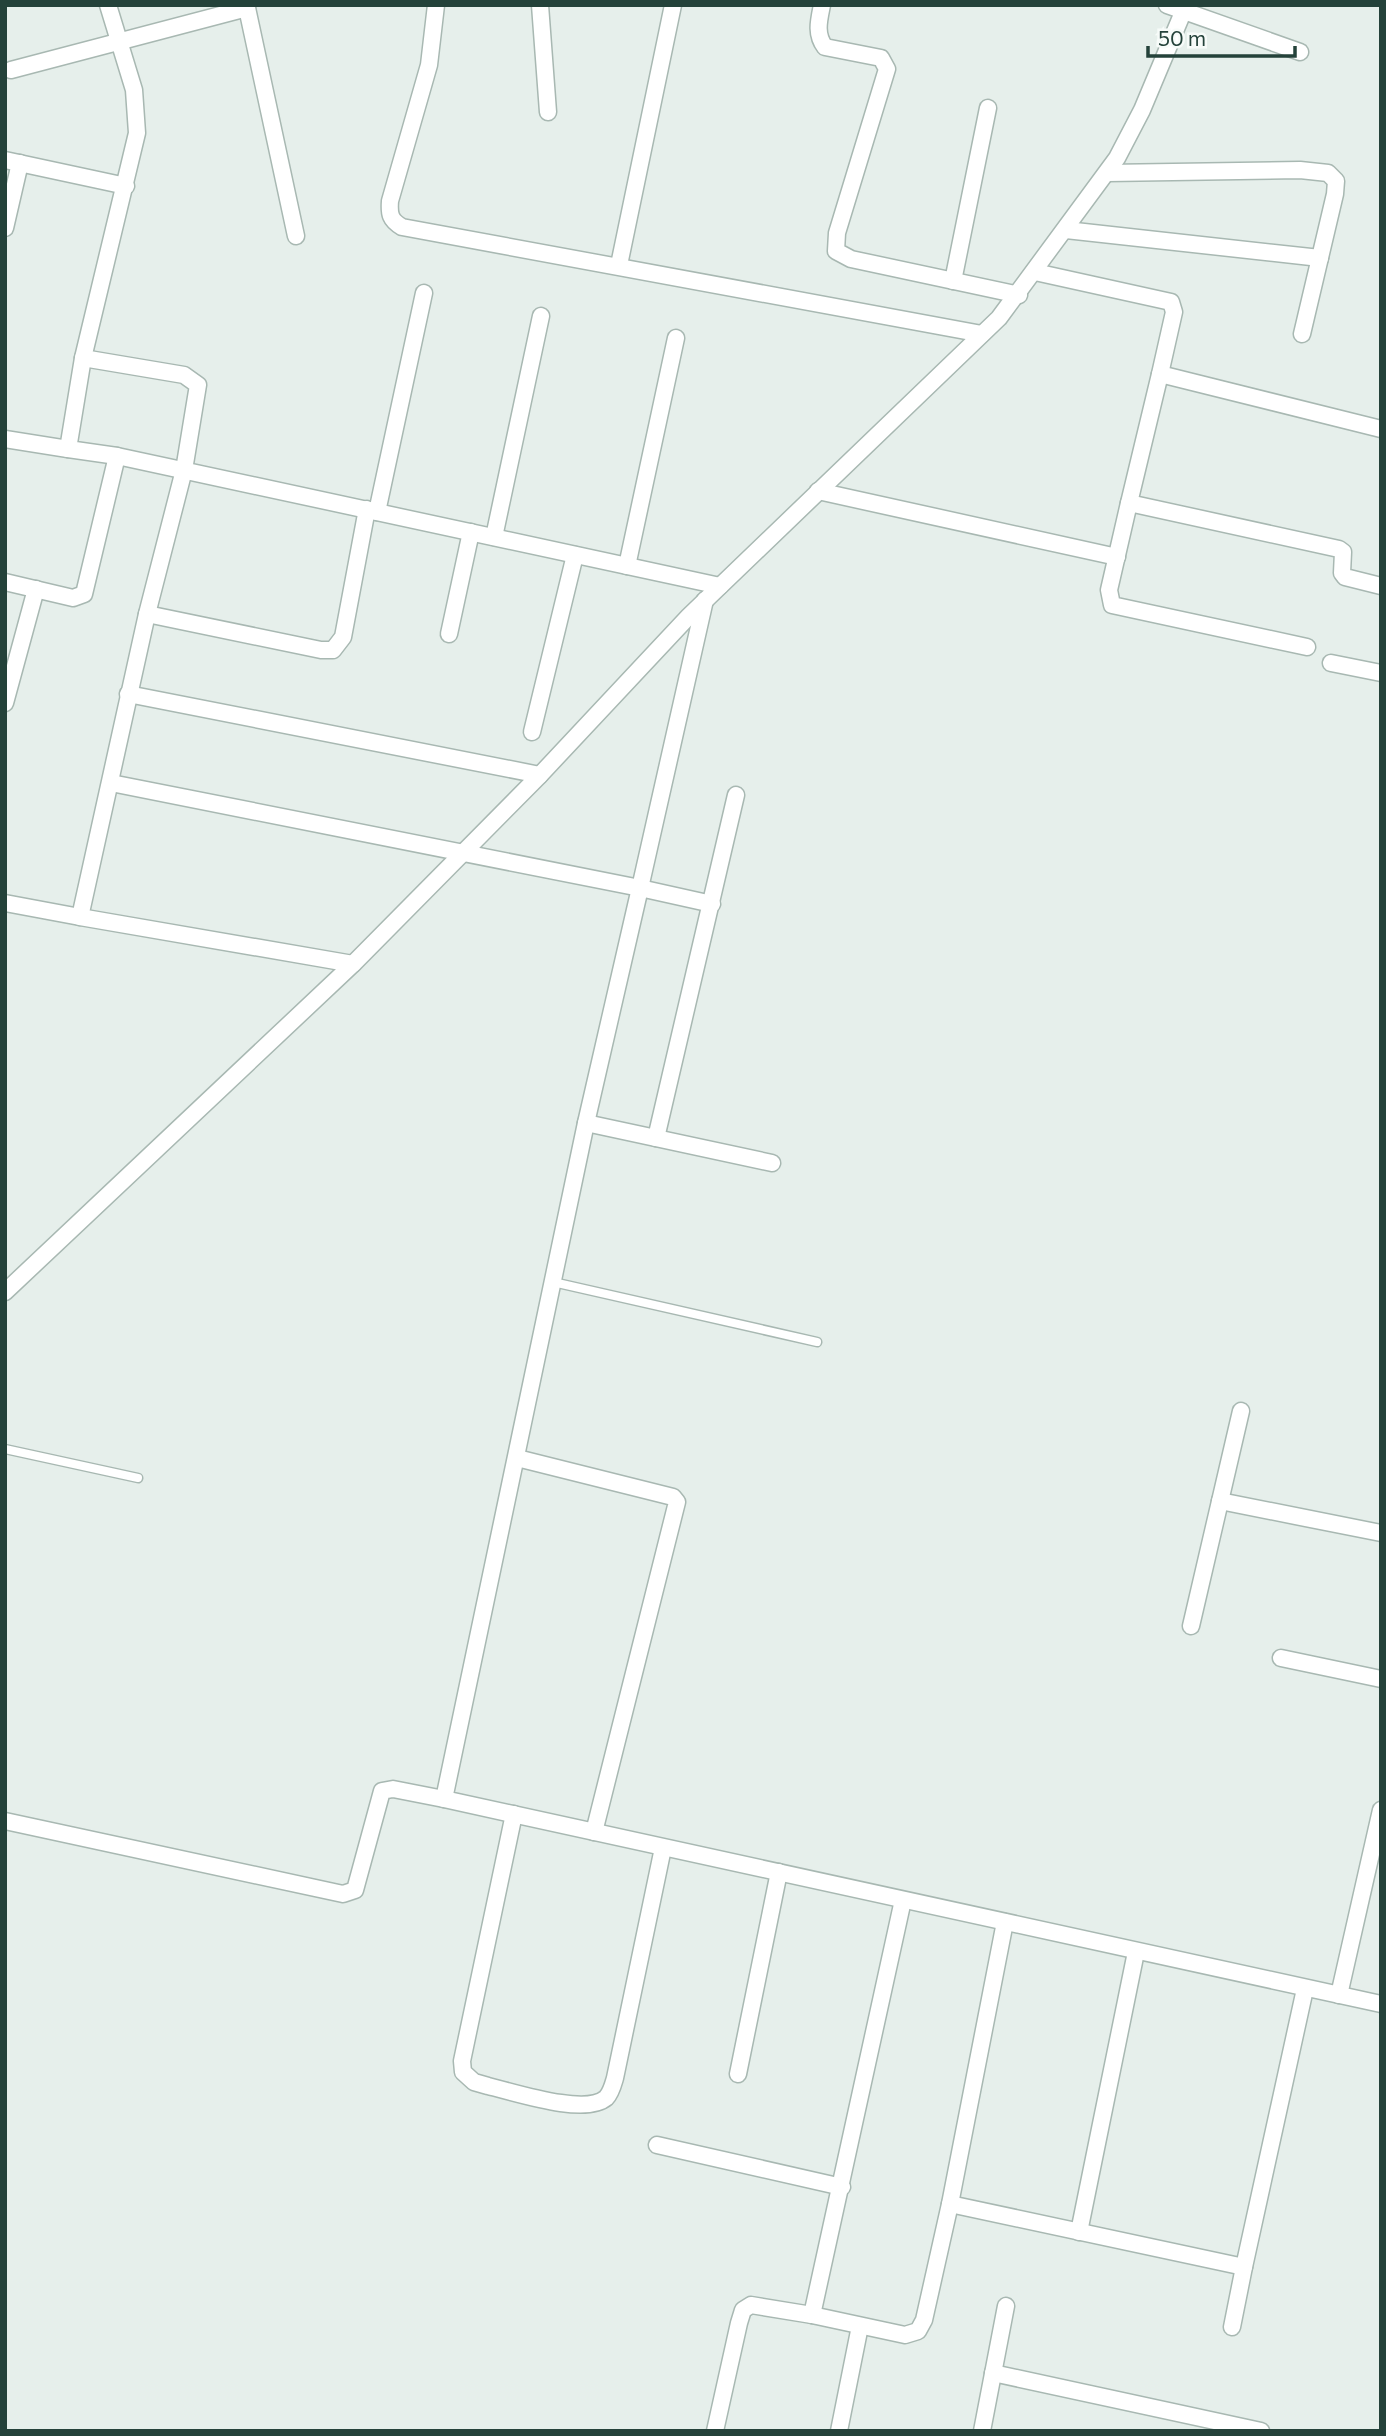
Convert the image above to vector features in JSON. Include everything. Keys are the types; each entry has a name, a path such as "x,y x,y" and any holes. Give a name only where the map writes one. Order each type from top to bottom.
{"street":[{"path":"68,449 83,358 135,151 138,113 108,5"},
{"path":"436,5 429,65 390,201 389,213 393,222 402,227 982,334"},
{"path":"540,5 548,112"},
{"path":"619,265 673,5"},
{"path":"822,5 818,31 825,47 881,58 887,69 836,233 836,251 851,259 1019,295"},
{"path":"1167,5 1185,8 1300,52"},
{"path":"11,70 247,7 296,236"},
{"path":"5,1292 352,964 540,775 705,600 982,334 1019,295 1107,173 1131,135 1185,8"},
{"path":"953,281 988,108"},
{"path":"5,228 13,162 126,186"},
{"path":"1107,173 1300,170 1328,173 1336,181 1335,194 1302,334"},
{"path":"1066,230 1320,258"},
{"path":"1035,272 1171,302 1174,312 1109,590 1112,605 1307,647"},
{"path":"146,614 321,650 333,650 343,637 424,293"},
{"path":"494,537 541,316"},
{"path":"626,566 676,338"},
{"path":"80,918 146,614 184,470 199,393 198,385 193,379 83,358"},
{"path":"1160,374 1381,429"},
{"path":"5,439 117,456 720,586"},
{"path":"5,582 73,598 84,594 117,456"},
{"path":"818,491 1116,557"},
{"path":"1129,503 1339,549 1343,552 1342,573 1345,577 1381,586"},
{"path":"449,634 471,532"},
{"path":"532,732 575,555"},
{"path":"5,703 36,589"},
{"path":"444,1799 586,1123 705,600"},
{"path":"1331,663 1381,673"},
{"path":"128,694 540,775"},
{"path":"111,783 712,904"},
{"path":"656,1138 736,795"},
{"path":"5,903 352,964"},
{"path":"586,1123 772,1163"},
{"path":"1191,1626 1241,1411"},
{"path":"517,1458 673,1497 677,1502 594,1832"},
{"path":"1220,1501 1381,1533"},
{"path":"1281,1658 1381,1679"},
{"path":"5,1821 350,1894 355,1890 382,1791 393,1788 1381,2004"},
{"path":"1339,1995 1381,1810"},
{"path":"514,1814 462,2061 463,2072 474,2082 488,2086 576,2106 593,2105 606,2098 615,2078 663,1848"},
{"path":"738,2074 779,1872"},
{"path":"813,2315 903,1900"},
{"path":"715,2431 743,2310 751,2305 813,2315 905,2336 918,2331 924,2320 950,2204 1005,1922"},
{"path":"1079,2232 1136,1952"},
{"path":"1232,2327 1305,1989"},
{"path":"657,2145 842,2187"},
{"path":"950,2204 1244,2267"},
{"path":"982,2431 1006,2306"},
{"path":"839,2431 860,2326"},
{"path":"993,2373 1261,2431"}],"lane":[{"path":"553,1282 817,1342"},
{"path":"5,1449 138,1478"}]}
